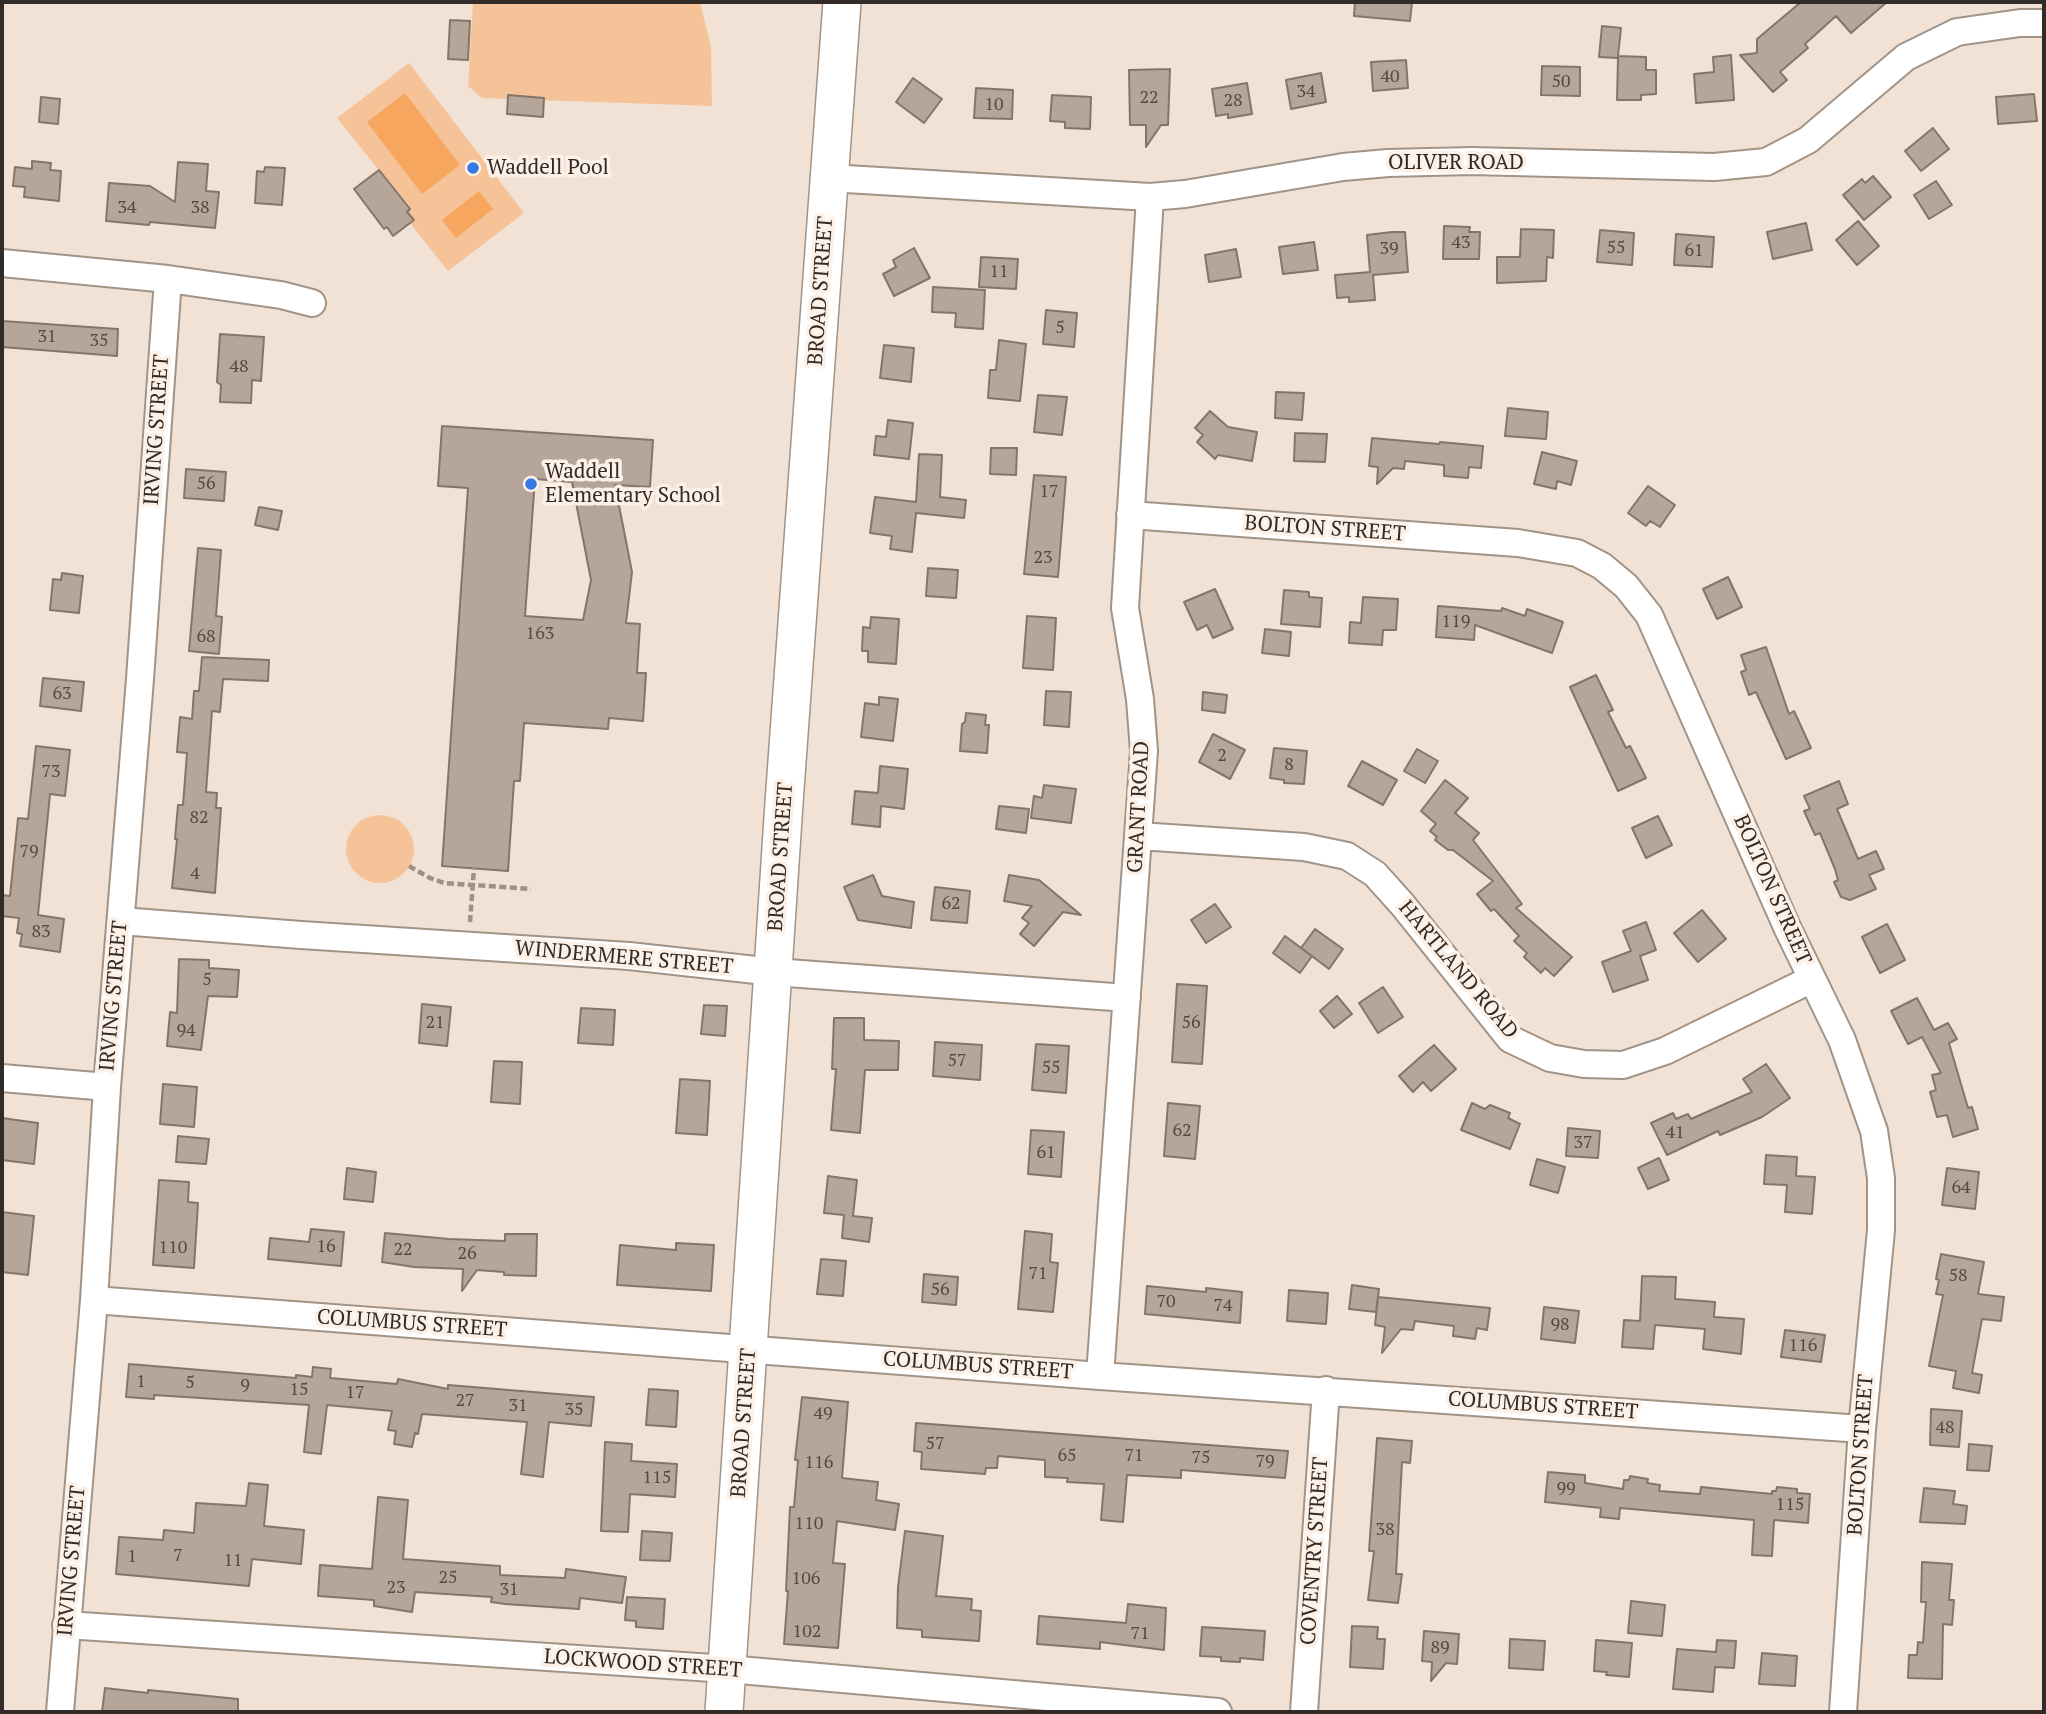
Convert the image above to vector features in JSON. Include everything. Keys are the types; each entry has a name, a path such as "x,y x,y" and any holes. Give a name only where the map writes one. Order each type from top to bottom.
{"street":[{"name":"BROAD STREET","path":"724,1712 842,2"},
{"name":"OLIVER ROAD","path":"829,178 1150,197 1185,194 1343,167 1388,163 1472,161 1714,167 1766,162 1808,140 1906,58 1957,32 2020,23 2044,23"},
{"name":"GRANT ROAD","path":"1100,1376 1144,751 1140,699 1125,608 1150,197"},
{"path":"2,263 168,279 281,295 313,303"},
{"name":"IRVING STREET","path":"60,1712 94,1300 107,1087 168,279"},
{"name":"BOLTON STREET","path":"1130,515 1518,543 1577,553 1602,566 1626,586 1649,615 1787,928 1842,1040 1874,1131 1881,1178 1881,1230 1862,1429 1843,1712"},
{"name":"HARTLAND ROAD","path":"1139,836 1304,847 1347,856 1375,874 1393,894 1510,1038 1550,1058 1584,1064 1623,1065 1665,1051 1812,979"},
{"name":"WINDERMERE STREET","path":"121,921 629,956 774,972 1127,998"},
{"path":"2,1078 107,1087"},
{"name":"COLUMBUS STREET","path":"94,1300 1100,1376 1862,1429"},
{"name":"COVENTRY STREET","path":"1304,1712 1326,1390"},
{"name":"LOCKWOOD STREET","path":"66,1625 728,1669 1218,1712"}],"path":[{"path":"410,866 444,883 531,889"},
{"path":"470,926 474,868"}],"shaded area":[{"path":"473,2 700,2 711,47 712,106 482,98 468,86"},
{"name":"Waddell Pool","path":"409,63 524,213 448,271 410,223 413,220 407,212 410,209 337,118"},
{"path":"405,93 460,165 422,194 367,122"},
{"path":"479,191 493,209 456,238 442,220"},
{"path":"380,815 393,818 404,825 411,836 414,849 411,862 404,873 393,880 380,883 367,880 356,873 349,862 346,849 349,836 356,825 367,818"}],"building":[{"path":"1355,2 1412,2 1410,21 1354,16"},
{"path":"1801,2 1887,2 1851,33 1836,16 1805,44 1808,48 1780,72 1787,80 1773,92 1740,55 1757,53 1757,39"},
{"path":"450,20 470,21 468,60 448,59"},
{"path":"1602,26 1621,28 1618,56 1646,57 1646,70 1656,70 1656,94 1641,95 1641,100 1617,100 1618,58 1599,57"},
{"path":"1731,55 1734,100 1696,103 1694,74 1714,72 1713,57"},
{"path":"1406,60 1408,88 1373,91 1371,62"},
{"path":"1542,66 1580,67 1580,96 1541,95"},
{"path":"1170,69 1168,125 1161,125 1146,147 1146,125 1130,125 1129,70"},
{"path":"1321,73 1326,102 1291,109 1286,80"},
{"path":"913,78 942,99 924,123 896,102"},
{"path":"1247,83 1252,114 1228,118 1228,114 1216,116 1212,89"},
{"path":"976,88 1013,90 1012,119 974,118"},
{"path":"2034,94 2037,121 1998,124 1996,97"},
{"path":"508,95 544,98 543,117 507,114"},
{"path":"1052,95 1091,97 1090,129 1065,128 1065,122 1050,121"},
{"path":"41,97 60,99 58,124 39,122"},
{"path":"1933,128 1949,149 1921,171 1905,151"},
{"path":"32,161 51,163 50,170 61,171 59,201 24,197 25,187 13,186 15,167 32,169"},
{"path":"178,162 208,164 206,191 219,192 215,228 106,221 109,183 150,186 175,202"},
{"path":"265,167 285,168 282,205 255,203 257,171 264,172"},
{"path":"379,170 410,209 407,212 414,220 393,236 387,227 384,229 354,189"},
{"path":"1873,176 1891,197 1864,220 1843,195 1862,179 1865,183"},
{"path":"1936,181 1952,205 1929,219 1914,195"},
{"path":"1858,221 1879,246 1857,265 1836,240"},
{"path":"1806,223 1812,250 1773,259 1767,232"},
{"path":"1444,226 1470,227 1469,232 1480,232 1479,259 1443,259"},
{"path":"1521,229 1554,230 1553,258 1547,257 1546,281 1497,283 1497,257 1520,257"},
{"path":"1600,230 1634,233 1632,265 1597,262"},
{"path":"1405,232 1408,272 1373,275 1375,300 1349,302 1349,297 1337,298 1335,275 1370,272 1367,235"},
{"path":"1676,234 1714,237 1712,267 1674,265"},
{"path":"1314,242 1318,270 1283,274 1279,247"},
{"path":"914,248 930,278 894,296 883,274 896,267 893,260"},
{"path":"1236,249 1241,277 1209,282 1205,255"},
{"path":"981,257 1018,259 1016,289 979,287"},
{"path":"933,287 985,290 983,329 955,327 956,313 932,312"},
{"path":"1046,310 1077,313 1074,347 1043,344"},
{"path":"2,321 118,329 117,356 2,347"},
{"path":"220,334 264,337 261,381 252,380 251,403 220,402 221,385 217,382"},
{"path":"999,340 1026,344 1020,401 988,398 990,370 996,370"},
{"path":"884,345 914,348 911,382 880,378"},
{"path":"1276,392 1304,393 1302,420 1275,418"},
{"path":"1038,395 1067,397 1062,435 1034,432"},
{"path":"1508,408 1548,412 1546,439 1505,436"},
{"path":"1210,411 1228,427 1257,432 1252,461 1218,455 1215,459 1197,442 1203,435 1195,428"},
{"path":"888,420 913,423 909,459 874,455 876,436 886,437"},
{"path":"442,426 653,440 650,487 615,485 632,572 626,623 640,624 637,673 646,673 643,721 609,718 608,729 524,723 520,781 514,781 508,871 442,866 468,488 438,486","holes":["535,479 572,482 591,580 583,620 525,616"]},
{"path":"1295,433 1327,434 1325,462 1294,461"},
{"path":"1372,438 1483,446 1481,468 1469,467 1468,478 1444,476 1444,465 1405,461 1404,469 1393,468 1377,484 1378,467 1369,466"},
{"path":"991,448 1017,448 1016,475 990,474"},
{"path":"1542,452 1577,461 1571,485 1557,481 1556,489 1534,484"},
{"path":"919,454 942,455 940,497 966,500 964,518 916,513 912,552 890,549 892,536 870,533 875,497 916,502"},
{"path":"186,469 226,472 224,501 184,498"},
{"path":"1034,475 1066,477 1058,577 1024,574"},
{"path":"1648,486 1675,505 1660,527 1650,521 1646,526 1628,513"},
{"path":"259,507 282,511 278,530 255,525"},
{"path":"198,548 221,550 216,616 222,617 219,654 189,651"},
{"path":"928,568 958,570 956,598 926,596"},
{"path":"62,573 83,576 79,613 50,610 53,579 61,580"},
{"path":"1728,577 1742,607 1717,619 1703,589"},
{"path":"1215,589 1233,629 1213,638 1207,625 1197,630 1184,602"},
{"path":"1284,590 1309,592 1309,597 1322,598 1320,627 1281,624"},
{"path":"1363,597 1398,599 1396,630 1383,630 1382,645 1349,643 1350,622 1361,623"},
{"path":"1438,606 1501,611 1502,608 1525,616 1527,609 1563,622 1552,653 1475,625 1474,640 1436,637"},
{"path":"1027,616 1056,618 1053,670 1023,668"},
{"path":"871,617 899,619 896,664 868,662 868,651 862,651 863,627 870,628"},
{"path":"1265,629 1291,632 1289,656 1262,653"},
{"path":"1766,647 1789,714 1794,711 1811,748 1786,759 1756,692 1749,695 1741,672 1746,670 1741,655"},
{"path":"202,657 269,660 268,681 223,679 220,712 212,711 206,792 217,793 216,808 221,808 215,893 172,888 178,805 183,805 187,753 177,752 180,717 192,719 194,691 199,691"},
{"path":"1596,675 1613,710 1608,712 1626,748 1630,746 1646,778 1618,791 1570,687"},
{"path":"43,678 84,682 81,711 40,706"},
{"path":"1046,691 1071,692 1069,727 1044,725"},
{"path":"1203,692 1227,695 1225,713 1202,710"},
{"path":"879,697 898,699 893,741 861,737 865,703 879,705"},
{"path":"966,713 986,715 985,725 989,725 987,753 960,751 962,724 965,722"},
{"path":"1213,734 1245,750 1230,779 1199,762"},
{"path":"36,746 70,750 65,796 50,794 38,915 64,919 60,952 20,946 22,934 17,933 19,918 2,916 2,895 10,896 18,818 28,819"},
{"path":"1274,748 1307,751 1304,784 1284,783 1284,780 1270,778"},
{"path":"1417,749 1438,761 1425,783 1404,771"},
{"path":"1362,761 1397,780 1383,805 1348,786"},
{"path":"880,766 908,769 904,809 881,806 880,827 852,824 855,791 878,793"},
{"path":"1445,780 1468,798 1455,813 1479,833 1473,840 1522,904 1516,908 1572,957 1554,976 1545,968 1541,973 1524,957 1527,953 1514,941 1519,936 1494,909 1491,911 1477,894 1493,881 1453,850 1448,850 1435,840 1437,837 1430,831 1436,824 1421,811"},
{"path":"1839,781 1848,804 1837,809 1858,859 1876,851 1884,869 1869,875 1876,889 1850,900 1841,897 1834,882 1838,880 1835,869 1820,833 1815,835 1804,811 1810,809 1804,796"},
{"path":"1044,785 1076,789 1071,823 1031,818 1034,796 1042,798"},
{"path":"999,806 1029,809 1026,833 996,829"},
{"path":"1658,816 1672,845 1646,858 1632,828"},
{"path":"873,875 882,896 914,902 911,928 858,920 844,887"},
{"path":"1009,875 1039,880 1081,915 1063,912 1034,946 1020,934 1029,923 1022,918 1032,906 1004,901"},
{"path":"935,887 970,891 967,923 931,920"},
{"path":"1215,904 1231,927 1206,943 1191,920"},
{"path":"1702,910 1726,939 1698,962 1674,933"},
{"path":"1646,922 1656,950 1640,956 1648,980 1613,992 1602,962 1631,951 1623,931"},
{"path":"1887,924 1905,960 1880,973 1862,937"},
{"path":"1315,929 1343,949 1329,969 1301,948"},
{"path":"1285,936 1312,956 1300,973 1273,953"},
{"path":"179,959 209,960 209,968 239,970 237,997 208,996 201,1050 167,1046 170,1012 177,1013"},
{"path":"1177,984 1207,986 1202,1064 1172,1062"},
{"path":"1383,987 1403,1017 1378,1033 1359,1003"},
{"path":"1337,996 1352,1014 1334,1028 1320,1011"},
{"path":"1917,998 1934,1030 1948,1023 1957,1039 1949,1043 1968,1108 1972,1107 1978,1129 1953,1137 1947,1115 1937,1117 1930,1092 1936,1090 1932,1075 1941,1073 1922,1037 1908,1044 1891,1011"},
{"path":"422,1004 451,1007 447,1046 419,1043"},
{"path":"704,1005 727,1006 725,1036 701,1034"},
{"path":"581,1008 615,1010 613,1045 578,1043"},
{"path":"834,1018 864,1018 864,1040 899,1041 898,1070 865,1070 860,1133 831,1130 836,1069 832,1069"},
{"path":"935,1042 982,1045 980,1080 933,1076"},
{"path":"1036,1044 1069,1046 1066,1093 1032,1090"},
{"path":"1434,1045 1456,1069 1431,1091 1423,1082 1413,1092 1399,1076"},
{"path":"494,1061 522,1062 520,1104 491,1102"},
{"path":"1766,1064 1790,1098 1762,1117 1720,1135 1718,1131 1667,1155 1651,1123 1673,1113 1676,1119 1688,1114 1691,1119 1752,1092 1743,1079"},
{"path":"680,1079 710,1081 707,1135 676,1133"},
{"path":"163,1084 197,1087 194,1127 160,1124"},
{"path":"1168,1103 1200,1106 1195,1159 1164,1156"},
{"path":"1472,1103 1485,1109 1490,1105 1510,1113 1508,1118 1520,1124 1510,1149 1461,1130"},
{"path":"2,1118 38,1123 34,1164 2,1160"},
{"path":"1568,1128 1600,1131 1598,1158 1566,1156"},
{"path":"1031,1130 1064,1132 1061,1177 1028,1174"},
{"path":"178,1136 209,1139 206,1164 176,1162"},
{"path":"1766,1155 1797,1157 1796,1176 1815,1177 1812,1214 1785,1212 1787,1185 1764,1184"},
{"path":"1659,1158 1669,1180 1648,1189 1638,1168"},
{"path":"1537,1159 1565,1167 1558,1193 1530,1185"},
{"path":"347,1168 376,1172 373,1202 344,1199"},
{"path":"1947,1168 1979,1172 1975,1209 1942,1205"},
{"path":"828,1176 857,1180 853,1216 872,1218 869,1242 842,1238 844,1215 824,1213"},
{"path":"159,1180 189,1182 188,1202 198,1203 194,1268 153,1265"},
{"path":"2,1212 34,1216 28,1275 2,1272"},
{"path":"311,1229 344,1232 341,1266 268,1259 270,1238 309,1242"},
{"path":"1025,1231 1052,1234 1050,1262 1058,1263 1053,1312 1018,1309"},
{"path":"385,1233 505,1241 505,1234 537,1234 536,1276 504,1275 504,1272 477,1270 462,1291 463,1269 414,1267 382,1262"},
{"path":"676,1243 714,1245 711,1291 617,1285 620,1245 676,1250"},
{"path":"1941,1254 1984,1262 1978,1294 2004,1297 2001,1321 1982,1319 1972,1373 1982,1375 1979,1393 1953,1388 1956,1371 1929,1366 1943,1295 1936,1294"},
{"path":"821,1259 846,1261 843,1296 817,1294"},
{"path":"924,1274 958,1277 956,1305 922,1302"},
{"path":"1642,1276 1676,1277 1675,1299 1715,1302 1714,1317 1744,1319 1741,1354 1703,1349 1705,1329 1655,1325 1653,1349 1622,1347 1624,1320 1640,1321"},
{"path":"1352,1285 1379,1289 1376,1312 1349,1309"},
{"path":"1147,1286 1206,1292 1206,1288 1242,1292 1240,1323 1145,1314"},
{"path":"1289,1290 1328,1293 1326,1324 1287,1321"},
{"path":"1378,1297 1490,1308 1487,1330 1477,1328 1475,1339 1453,1336 1454,1326 1415,1321 1413,1330 1401,1329 1382,1353 1385,1327 1375,1325"},
{"path":"1544,1307 1579,1311 1575,1343 1541,1339"},
{"path":"1785,1330 1825,1335 1821,1362 1781,1357"},
{"path":"129,1364 296,1378 296,1375 312,1377 313,1367 331,1369 330,1378 397,1384 398,1379 448,1389 448,1385 594,1397 591,1426 549,1422 543,1477 521,1474 527,1422 422,1414 412,1447 394,1444 396,1431 388,1430 392,1411 327,1405 321,1454 304,1452 309,1405 154,1395 154,1399 126,1397"},
{"path":"649,1389 678,1391 676,1427 646,1425"},
{"path":"802,1397 848,1402 842,1478 878,1482 876,1500 899,1504 895,1530 837,1521 833,1563 845,1564 838,1648 784,1644 790,1507 794,1507 798,1460 795,1460"},
{"path":"1931,1409 1962,1411 1959,1447 1930,1445"},
{"path":"916,1423 1288,1451 1285,1478 1181,1470 1181,1478 1127,1475 1123,1522 1101,1520 1104,1484 1067,1482 1068,1478 1045,1477 1045,1460 998,1456 997,1468 986,1468 985,1474 921,1469 922,1452 914,1451"},
{"path":"1377,1438 1412,1441 1410,1463 1402,1462 1396,1574 1402,1574 1398,1603 1368,1600 1374,1551 1369,1551"},
{"path":"605,1442 632,1444 631,1461 677,1464 675,1497 630,1494 628,1532 601,1531"},
{"path":"1969,1444 1992,1446 1989,1471 1967,1470"},
{"path":"1548,1472 1585,1475 1585,1483 1623,1489 1624,1480 1629,1480 1630,1476 1648,1479 1647,1483 1660,1485 1659,1491 1700,1494 1701,1487 1772,1494 1777,1487 1797,1489 1797,1493 1810,1494 1808,1523 1774,1520 1772,1556 1752,1555 1754,1520 1620,1508 1619,1519 1600,1517 1601,1508 1545,1502"},
{"path":"249,1483 268,1485 264,1526 304,1530 301,1564 252,1559 249,1586 116,1574 119,1537 163,1540 164,1530 194,1533 196,1503 246,1506"},
{"path":"1924,1488 1955,1491 1953,1504 1967,1506 1965,1524 1920,1522"},
{"path":"378,1497 408,1500 403,1559 500,1566 500,1575 565,1578 566,1569 626,1577 622,1603 580,1598 579,1609 505,1604 491,1602 492,1597 415,1592 412,1612 374,1606 374,1600 318,1596 320,1565 372,1569"},
{"path":"642,1531 672,1533 670,1561 640,1560"},
{"path":"905,1531 943,1536 936,1596 972,1599 971,1610 981,1611 979,1641 922,1637 922,1630 897,1628 898,1587"},
{"path":"1922,1562 1952,1564 1949,1600 1954,1600 1952,1625 1943,1624 1942,1679 1908,1678 1909,1655 1917,1655 1918,1642 1923,1643 1926,1602 1921,1602"},
{"path":"627,1597 665,1599 663,1629 636,1627 636,1621 625,1620"},
{"path":"1631,1601 1665,1605 1662,1636 1628,1633"},
{"path":"1128,1604 1166,1608 1164,1650 1100,1642 1100,1649 1037,1644 1039,1616 1126,1623"},
{"path":"1352,1626 1378,1627 1377,1639 1385,1639 1383,1669 1350,1667"},
{"path":"1202,1627 1265,1631 1263,1660 1240,1658 1240,1662 1221,1661 1221,1657 1200,1656"},
{"path":"1424,1631 1459,1634 1457,1664 1446,1663 1431,1681 1432,1662 1422,1661"},
{"path":"1510,1639 1545,1641 1543,1670 1509,1668"},
{"path":"1596,1640 1632,1643 1629,1677 1594,1671"},
{"path":"1717,1640 1736,1641 1734,1668 1715,1667 1713,1692 1673,1689 1677,1649 1716,1652"},
{"path":"1762,1653 1797,1656 1795,1686 1759,1684"},
{"path":"105,1688 238,1699 238,1712 102,1712"}],"place":[{"name":"Waddell Pool","path":"473,168"},
{"name":"Waddell Elementary School","path":"531,484"}]}
